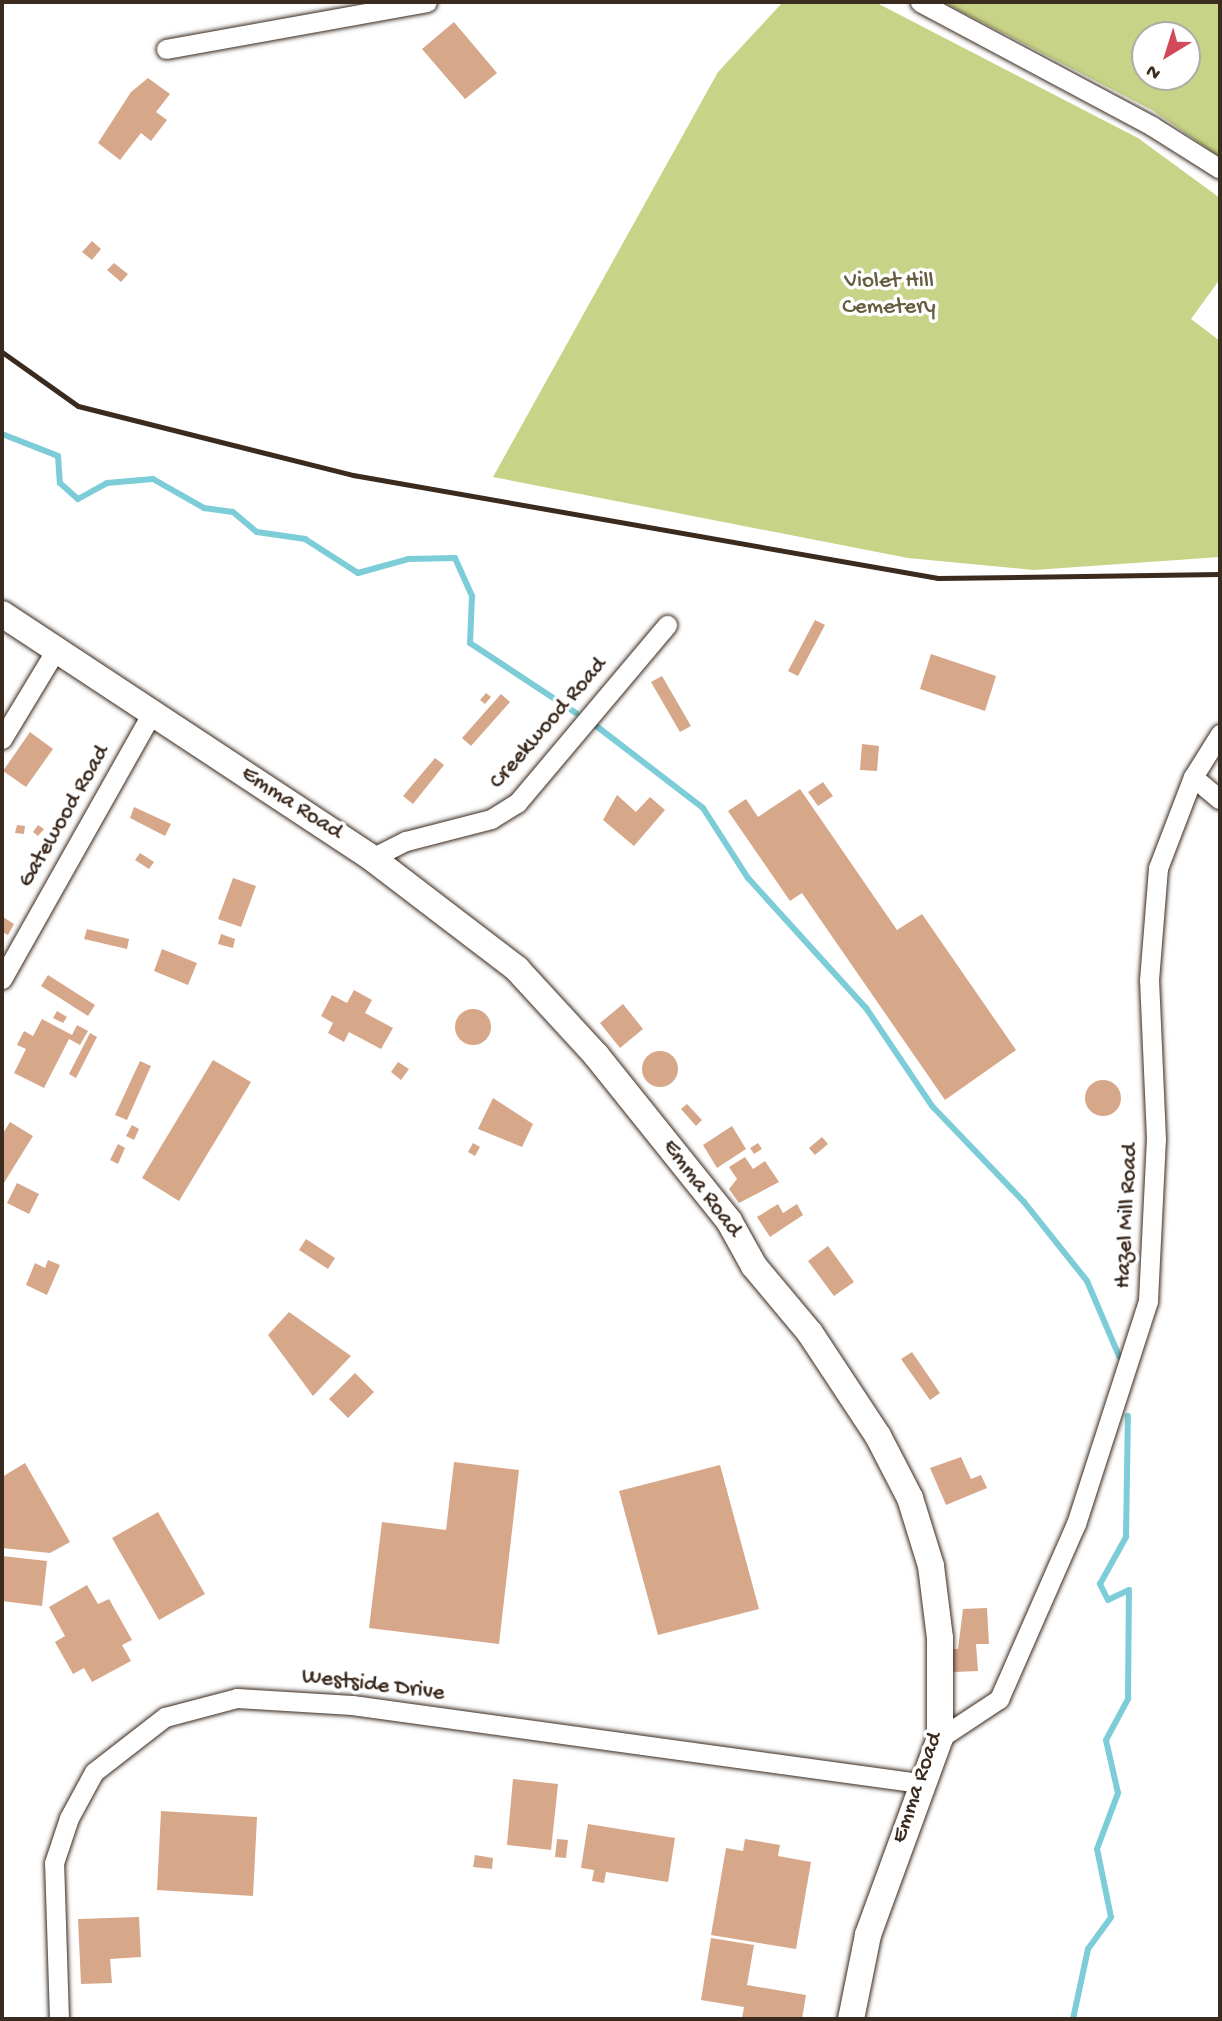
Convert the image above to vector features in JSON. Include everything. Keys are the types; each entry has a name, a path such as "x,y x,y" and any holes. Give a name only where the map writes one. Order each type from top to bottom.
{"street":[{"path":"166,49 427,2"},
{"path":"920,2 1152,126 1220,169"},
{"name":"Emma Road","path":"2,614 151,715 372,858 517,969 596,1055 729,1221 878,1436 910,1498 931,1566 940,1637 940,1738 919,1783 868,1935 851,2019"},
{"name":"Creekwood Road","path":"372,858 406,841 491,819 517,803 667,625"},
{"path":"2,739 55,651"},
{"name":"Gatewood Road","path":"2,979 151,715"},
{"name":"Hazel Mill Road","path":"940,1738 999,1699 1076,1524 1148,1301 1156,1139 1149,980 1158,868 1193,777 1220,734"},
{"path":"1193,777 1220,800"},
{"name":"Westside Drive","path":"59,2019 54,1863 69,1818 94,1772 165,1717 237,1698 339,1704 919,1783"}],"green space":[{"name":"Violet Hill Cemetery","path":"783,2 875,2 1138,138 1220,198 1220,279 1191,319 1220,341 1220,557 1034,570 908,558 493,477 718,72"},
{"path":"943,2 1220,2 1220,157 1152,110"}],"building":[{"path":"454,22 497,73 465,99 422,49"},
{"path":"148,78 170,94 156,112 167,120 151,141 141,133 120,160 98,143 131,92"},
{"path":"92,241 101,249 92,260 82,252"},
{"path":"114,263 128,274 121,282 107,270"},
{"path":"815,620 825,625 798,676 788,671"},
{"path":"931,654 996,676 985,711 920,689"},
{"path":"662,676 691,726 680,732 651,682"},
{"path":"486,693 491,697 485,704 480,700"},
{"path":"501,694 510,702 471,746 462,738"},
{"path":"30,732 53,749 26,787 3,771"},
{"path":"862,744 879,746 877,771 860,770"},
{"path":"435,758 444,765 413,804 403,796"},
{"path":"823,782 833,796 818,806 808,792"},
{"path":"800,789 897,930 922,914 1016,1050 945,1100 802,893 790,901 728,811 746,799 758,817"},
{"path":"617,795 636,812 650,797 665,810 634,846 603,820"},
{"path":"134,807 171,824 165,836 130,818"},
{"path":"17,825 25,826 24,834 15,833"},
{"path":"38,825 44,829 38,836 33,832"},
{"path":"140,853 154,862 149,869 135,860"},
{"path":"233,878 256,886 241,927 218,919"},
{"path":"3,917 14,924 8,935 2,932"},
{"path":"87,929 129,939 127,949 84,939"},
{"path":"221,934 235,939 233,948 218,944"},
{"path":"162,949 197,963 188,985 154,971"},
{"path":"48,975 95,1005 88,1016 41,986"},
{"path":"354,990 372,1000 365,1013 393,1028 381,1049 349,1032 344,1042 328,1033 333,1023 321,1016 332,995 347,1003"},
{"path":"623,1004 643,1029 620,1048 600,1023"},
{"path":"473,1009 486,1014 491,1027 486,1040 473,1045 460,1040 455,1027 460,1014"},
{"path":"57,1011 67,1017 63,1023 53,1018"},
{"path":"42,1019 72,1035 77,1025 88,1031 80,1045 69,1039 44,1088 14,1073 26,1049 17,1045 24,1031 33,1036"},
{"path":"90,1033 97,1037 76,1078 69,1074"},
{"path":"660,1051 673,1056 678,1069 673,1082 660,1087 647,1082 642,1069 647,1056"},
{"path":"213,1060 251,1082 179,1201 142,1178"},
{"path":"140,1061 151,1066 127,1120 115,1115"},
{"path":"398,1062 409,1069 401,1080 391,1072"},
{"path":"1103,1080 1115,1086 1121,1098 1115,1110 1103,1116 1091,1110 1085,1098 1091,1086"},
{"path":"493,1098 533,1124 522,1147 478,1129"},
{"path":"687,1104 702,1120 696,1126 681,1109"},
{"path":"10,1122 33,1136 2,1186 2,1135"},
{"path":"132,1125 139,1129 134,1140 126,1136"},
{"path":"732,1126 746,1149 717,1168 703,1145"},
{"path":"822,1137 828,1144 815,1155 809,1148"},
{"path":"473,1143 480,1147 475,1156 468,1152"},
{"path":"758,1143 762,1149 754,1154 750,1148"},
{"path":"118,1144 125,1148 118,1164 110,1160"},
{"path":"745,1157 753,1169 765,1161 779,1182 739,1203 729,1189 737,1179 729,1167"},
{"path":"17,1183 39,1194 29,1214 7,1203"},
{"path":"778,1204 783,1213 797,1204 803,1215 770,1237 757,1217"},
{"path":"306,1239 335,1258 328,1269 299,1250"},
{"path":"828,1246 854,1282 834,1296 808,1261"},
{"path":"48,1260 60,1265 47,1295 26,1285 35,1263 45,1268"},
{"path":"289,1312 351,1356 313,1396 268,1335"},
{"path":"912,1352 940,1393 930,1400 901,1359"},
{"path":"355,1373 374,1392 348,1418 329,1399"},
{"path":"961,1457 971,1479 981,1475 987,1488 946,1505 930,1468"},
{"path":"454,1462 519,1470 499,1644 369,1628 382,1522 446,1530"},
{"path":"25,1463 70,1542 50,1553 2,1548 2,1477"},
{"path":"720,1465 759,1609 658,1635 619,1491"},
{"path":"158,1512 205,1594 159,1620 112,1538"},
{"path":"2,1556 47,1561 42,1606 2,1601"},
{"path":"87,1585 98,1604 109,1599 132,1640 122,1645 131,1661 92,1682 84,1668 73,1674 55,1642 65,1636 49,1607"},
{"path":"987,1608 989,1644 976,1644 978,1671 954,1672 950,1649 958,1649 963,1609"},
{"path":"513,1779 558,1784 551,1850 507,1845"},
{"path":"161,1811 257,1817 253,1896 157,1890"},
{"path":"588,1824 675,1838 668,1882 606,1872 604,1883 592,1881 594,1870 581,1868"},
{"path":"557,1839 568,1840 566,1858 555,1857"},
{"path":"745,1839 780,1845 778,1856 811,1862 796,1949 711,1935 726,1848 743,1851"},
{"path":"475,1855 493,1858 492,1869 473,1867"},
{"path":"139,1917 141,1957 110,1959 112,1983 81,1984 78,1919"},
{"path":"711,1938 754,1945 747,1985 806,1995 802,2019 742,2019 744,2007 701,2000"}],"waterway":[{"path":"2,434 58,456 60,483 78,499 107,483 153,479 204,508 233,512 257,532 305,539 358,573 408,559 455,558 472,596 470,643 576,713"},
{"path":"595,725 703,808 748,878 866,1008 932,1106 1024,1202 1087,1281 1119,1356"},
{"path":"1073,2019 1088,1949 1111,1917 1097,1849 1118,1793 1106,1740 1128,1699 1129,1590 1108,1600 1100,1584 1126,1537 1128,1416"}],"railway":[{"path":"2,352 78,406 353,475 938,578 1220,574"}]}
